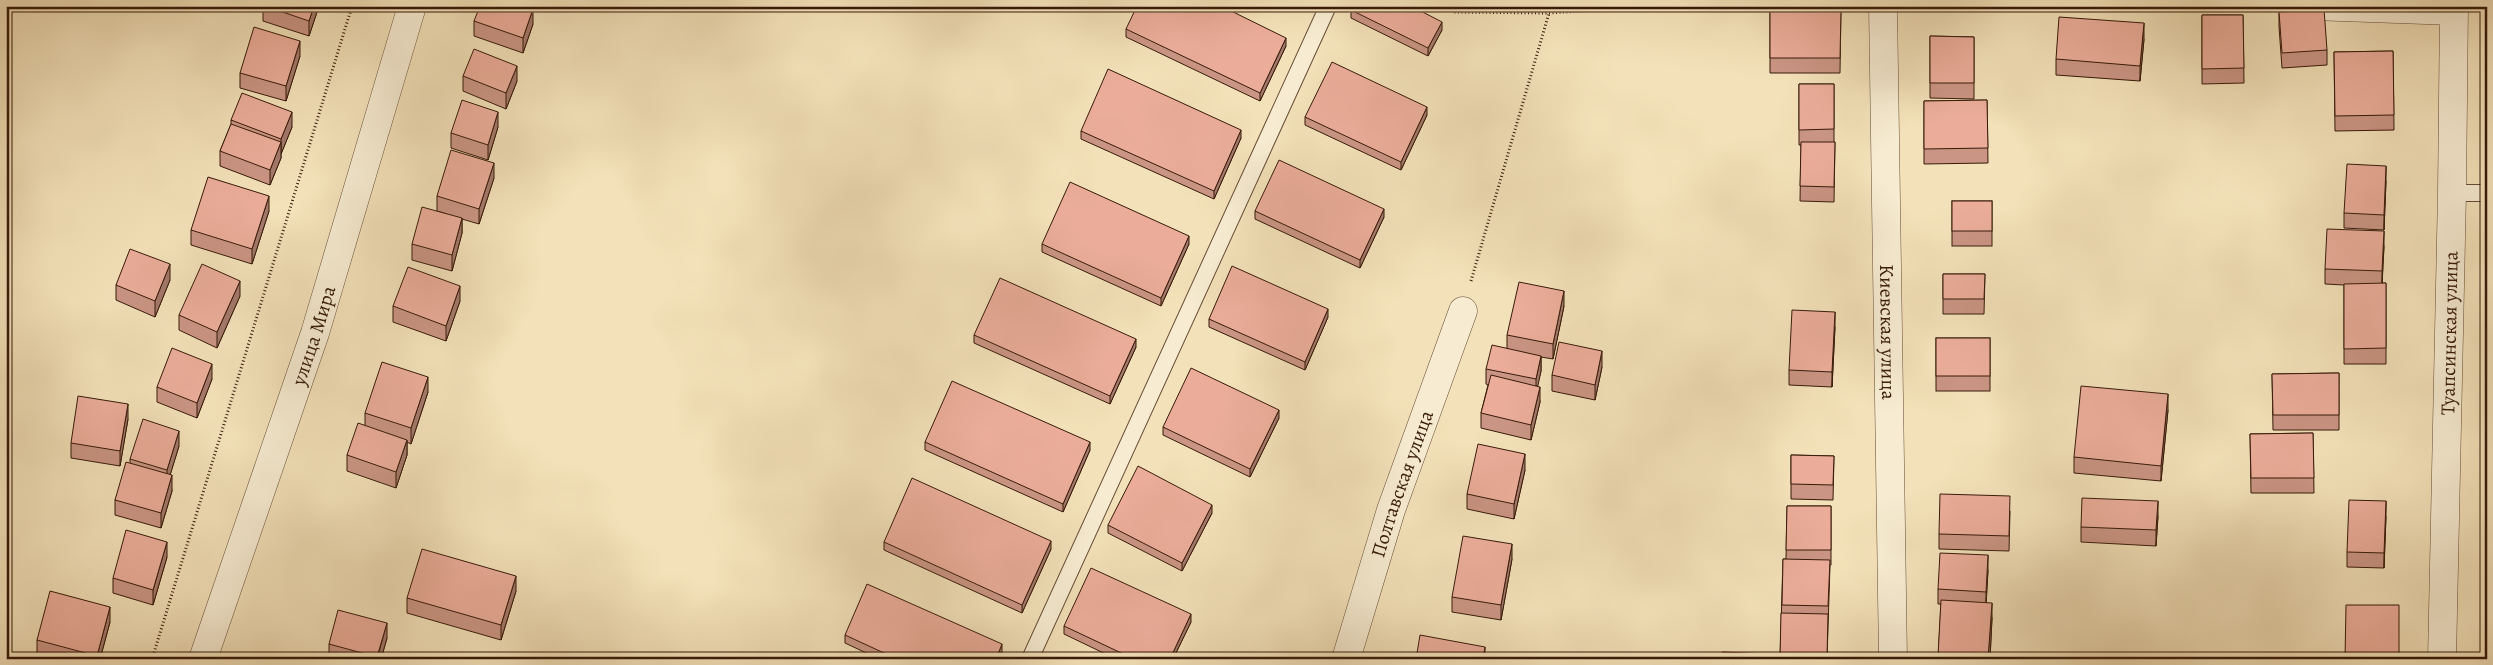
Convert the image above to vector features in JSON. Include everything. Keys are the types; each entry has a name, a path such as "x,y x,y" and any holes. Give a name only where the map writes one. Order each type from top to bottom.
{"street":[{"name":"улица Мира","path":"203,659 315,333 412,6"},
{"name":"Киевская улица","path":"1883,6 1893,659"},
{"path":"2313,6 2454,8"},
{"name":"Туапсинская улица","path":"2442,659 2454,8"},
{"name":"Полтавская улица","path":"1346,659 1391,510 1463,311"}],"lane":[{"path":"1030,659 1328,6"},
{"path":"2452,193 2487,193"}],"path":[{"path":"153,656 352,6"},
{"path":"1446,6 1454,12 1549,13 1661,6"},
{"path":"1463,311 1549,13"}],"building":[{"path":"265,6 314,6 309,21"},
{"path":"480,6 524,6 533,9 523,38 474,21"},
{"path":"1137,6 1221,6 1286,38 1260,93 1126,29"},
{"path":"1353,6 1411,6 1442,22 1428,48 1351,10"},
{"path":"1770,9 1841,9 1840,58 1770,58"},
{"path":"2324,9 2327,50 2282,53 2279,12"},
{"path":"2202,15 2243,15 2244,68 2202,69"},
{"path":"2059,17 2144,23 2140,66 2056,59"},
{"path":"254,27 300,41 286,86 240,73"},
{"path":"1930,36 1974,37 1974,83 1930,83"},
{"path":"474,49 517,66 506,93 463,76"},
{"path":"2393,51 2394,115 2335,116 2334,52"},
{"path":"1332,62 1427,107 1401,162 1305,117"},
{"path":"1108,69 1241,130 1214,191 1081,131"},
{"path":"1799,84 1834,84 1834,129 1799,130"},
{"path":"242,93 292,112 281,139 231,120"},
{"path":"462,100 498,112 488,145 451,133"},
{"path":"1987,100 1988,148 1924,149 1924,101"},
{"path":"231,124 281,142 270,170 220,151"},
{"path":"1801,142 1835,142 1834,187 1800,186"},
{"path":"451,150 494,163 479,209 437,196"},
{"path":"1279,160 1384,209 1360,260 1255,211"},
{"path":"2347,164 2386,166 2384,215 2344,213"},
{"path":"208,177 269,196 252,249 191,230"},
{"path":"1070,182 1189,236 1161,298 1042,244"},
{"path":"1952,201 1992,201 1992,231 1952,231"},
{"path":"422,207 462,218 452,255 412,244"},
{"path":"2327,229 2384,231 2382,271 2325,269"},
{"path":"130,249 170,264 155,301 116,285"},
{"path":"202,264 240,281 217,332 179,315"},
{"path":"1232,266 1328,309 1305,362 1209,319"},
{"path":"408,267 460,286 446,326 393,306"},
{"path":"2487,270 2487,552 2482,552"},
{"path":"1943,274 1985,274 1984,299 1943,299"},
{"path":"1000,278 1136,339 1110,396 974,335"},
{"path":"1519,282 1564,291 1553,344 1507,335"},
{"path":"2386,283 2386,348 2344,349 2344,284"},
{"path":"1792,310 1835,312 1832,372 1789,370"},
{"path":"1936,338 1990,338 1990,376 1936,376"},
{"path":"1559,342 1602,351 1595,385 1552,375"},
{"path":"1492,345 1541,356 1536,379 1486,369"},
{"path":"172,348 212,364 197,403 157,387"},
{"path":"382,362 428,377 411,428 365,413"},
{"path":"1191,368 1279,410 1250,469 1163,427"},
{"path":"2339,373 2339,415 2273,415 2272,374"},
{"path":"1491,375 1540,387 1531,425 1481,413"},
{"path":"952,381 1090,442 1063,504 925,442"},
{"path":"2081,386 2168,394 2161,466 2074,457"},
{"path":"78,396 128,404 120,451 71,443"},
{"path":"143,419 179,431 167,470 130,459"},
{"path":"358,423 407,440 396,472 347,455"},
{"path":"2313,433 2314,478 2251,478 2250,434"},
{"path":"1478,444 1525,454 1514,504 1467,494"},
{"path":"1791,455 1834,456 1833,485 1791,484"},
{"path":"126,462 172,475 161,513 115,500"},
{"path":"1138,466 1212,505 1182,563 1108,525"},
{"path":"912,478 1051,541 1022,605 884,542"},
{"path":"1940,494 2010,496 2009,536 1939,534"},
{"path":"2082,498 2158,501 2156,530 2081,527"},
{"path":"2349,500 2386,501 2384,553 2347,552"},
{"path":"1787,506 1831,506 1831,550 1786,550"},
{"path":"126,530 167,542 153,590 113,578"},
{"path":"1463,536 1512,544 1501,605 1452,597"},
{"path":"422,549 516,576 501,625 407,598"},
{"path":"1940,553 1988,555 1986,592 1938,589"},
{"path":"1783,559 1830,560 1828,606 1782,605"},
{"path":"1091,568 1191,614 1170,659 1134,659 1064,626"},
{"path":"867,584 1002,644 996,659 897,659 845,635"},
{"path":"50,591 110,607 97,656 37,640"},
{"path":"1941,600 1992,603 1988,659 1938,656"},
{"path":"2346,605 2399,605 2399,659 2345,659"},
{"path":"338,610 387,623 377,657 329,644"},
{"path":"1781,613 1828,614 1827,658 1780,657"},
{"path":"1420,635 1485,647 1483,659 1416,659"},
{"path":"1722,652 1770,654 1769,659 1722,659"}]}
